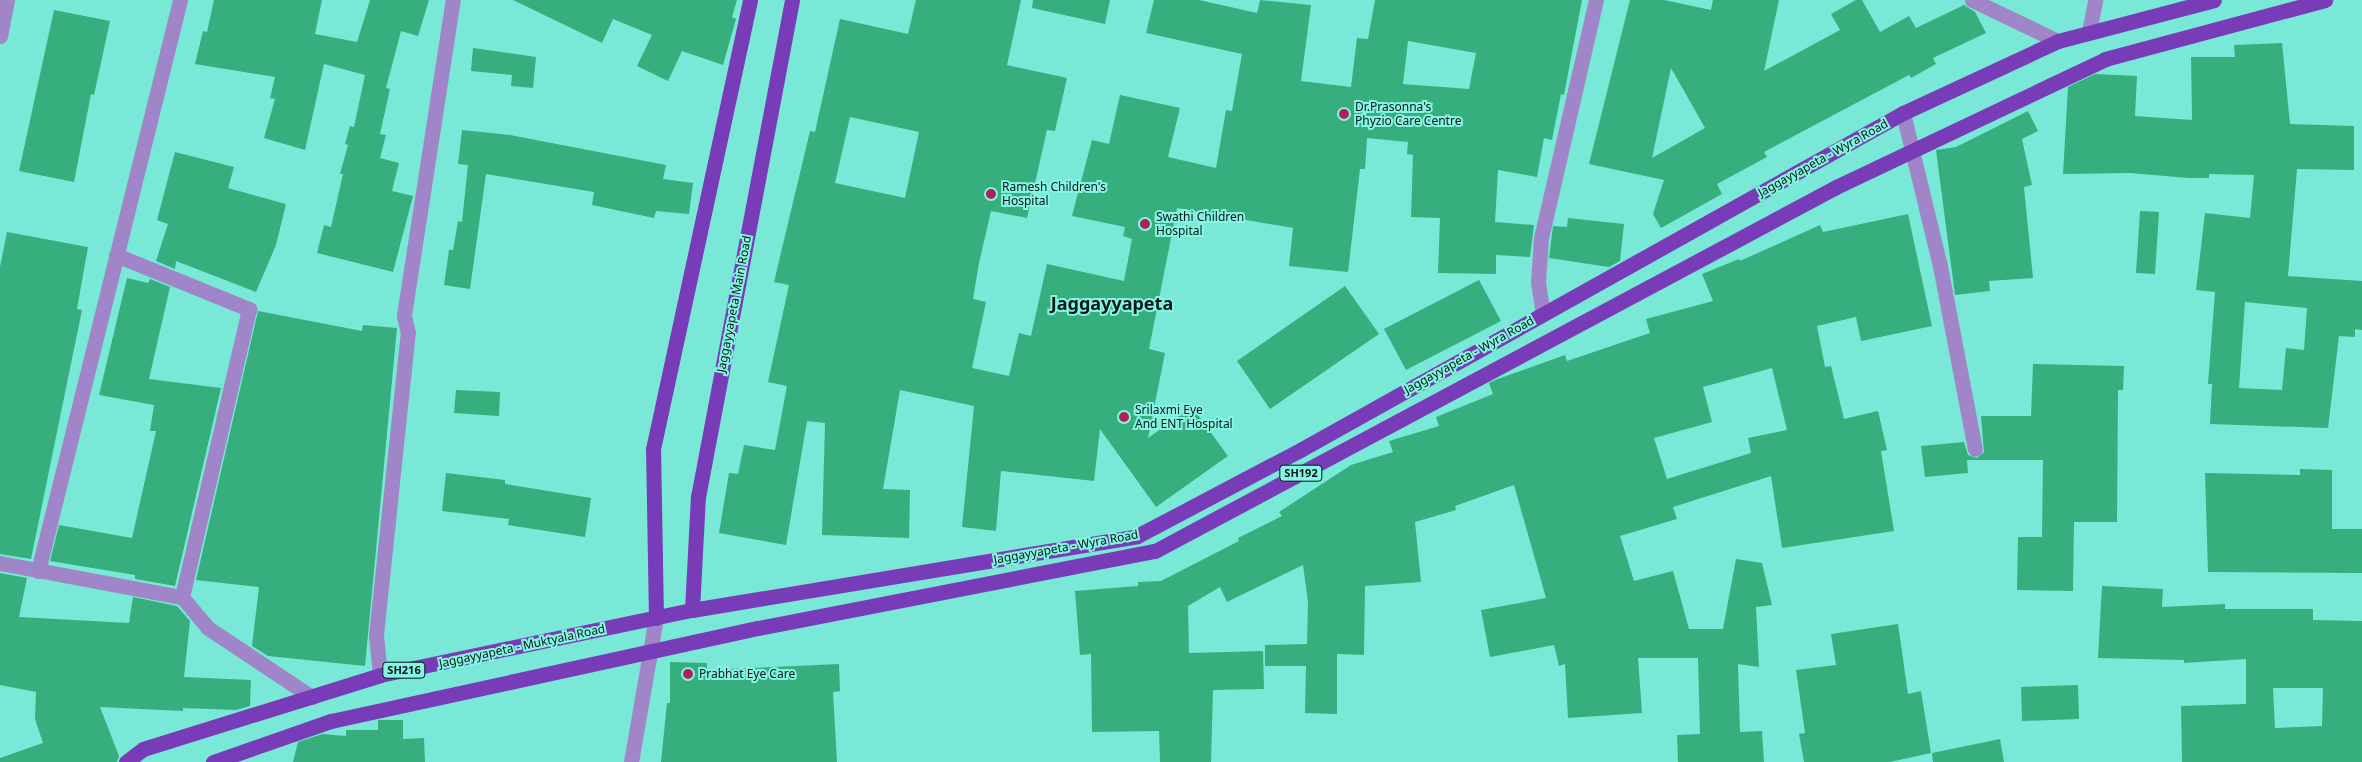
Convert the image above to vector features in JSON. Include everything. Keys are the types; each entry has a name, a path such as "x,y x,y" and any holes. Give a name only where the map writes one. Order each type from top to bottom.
{"main road":[{"path":"656,618 653,449 750,0"},
{"name":"Jaggayyapeta Main Road","path":"692,610 698,497 792,0"},
{"name":"Jaggayyapeta - Wyra Road","path":"692,610 1137,536 1302,449 1903,113 2058,40 2214,0"},
{"name":"SH192","path":"213,762 331,721 650,652 1155,551 1836,187 2105,59 2325,0"},
{"name":"Jaggayyapeta - Muktyala Road","path":"126,762 143,749 380,675 692,610"}],"street":[{"path":"0,36 7,0"},
{"path":"38,571 180,0"},
{"path":"380,675 376,635 408,333 404,315 453,0"},
{"path":"1543,314 1538,283 1541,238 1596,0"},
{"path":"1972,0 2058,40"},
{"path":"2089,32 2095,0"},
{"path":"1903,113 1940,266 1974,449"},
{"path":"116,255 249,310 182,597"},
{"path":"0,563 182,597 208,628 312,697"},
{"path":"631,762 656,618"}],"building":[{"path":"214,0 322,0 315,34 357,42 370,0 429,0 418,36 401,31 386,88 390,89 380,134 386,135 380,158 399,163 392,191 413,196 393,272 317,253 324,225 331,227 343,174 340,174 348,145 345,144 350,126 354,127 365,75 324,64 305,150 264,138 275,99 270,98 275,77 195,64 203,31 207,32"},
{"path":"513,0 737,0 732,17 736,19 723,65 682,51 668,81 637,66 652,35 613,19 602,43"},
{"path":"916,0 1021,0 1007,65 1067,78 1055,131 1047,130 1027,218 991,211 979,263 973,299 986,302 972,368 1009,376 1019,333 1031,336 1047,264 1124,281 1132,239 1123,236 1125,227 1072,216 1092,140 1109,144 1120,95 1180,108 1168,157 1216,168 1226,110 1232,111 1242,54 1146,33 1154,0 1199,0 1257,13 1260,0 1311,5 1301,81 1351,87 1357,38 1368,39 1375,0 1582,0 1564,95 1561,94 1552,140 1544,138 1537,177 1498,170 1495,222 1534,225 1530,257 1496,255 1496,274 1438,273 1440,218 1411,217 1413,155 1407,154 1408,142 1367,138 1365,169 1360,169 1348,272 1289,266 1293,228 1177,208 1149,349 1165,353 1148,438 1192,407 1228,456 1156,507 1100,429 1094,481 1001,471 996,531 962,527 974,406 900,390 883,489 910,490 909,538 822,535 825,423 807,421 786,545 719,533 729,473 738,474 744,445 775,450 787,386 768,382 789,285 774,282 810,131 815,132 840,19 908,34","holes":["1408,41 1476,53 1469,89 1403,84","850,117 919,132 905,198 835,183"]},
{"path":"1033,0 1110,0 1105,24 1032,8"},
{"path":"1630,0 1664,0 1711,10 1713,0 1779,0 1764,71 1840,30 1831,14 1856,0 1862,0 1880,32 1909,16 1916,28 1964,5 1975,12 1986,33 1933,58 1936,64 1911,78 1909,75 1764,152 1767,157 1717,184 1722,194 1661,228 1653,214 1664,180 1589,164","holes":["1671,68 1705,128 1652,158"]},
{"path":"54,10 110,21 94,95 91,94 74,182 19,171"},
{"path":"2282,43 2290,124 2354,126 2354,170 2297,169 2288,276 2362,281 2362,330 2355,329 2355,337 2339,336 2328,428 2210,424 2212,384 2208,384 2215,292 2196,290 2205,213 2250,218 2254,175 2209,174 2209,178 2189,178 2130,173 2063,174 2068,87 2095,74 2137,76 2135,116 2192,120 2191,57 2235,57 2234,45","holes":["2245,302 2307,308 2304,350 2286,348 2282,390 2239,388"]},
{"path":"473,48 536,57 533,88 511,86 512,75 471,71"},
{"path":"2028,111 2038,131 2022,139 2032,185 2024,187 2033,278 1989,281 1990,291 1955,295 1936,150 1956,147"},
{"path":"462,130 510,135 666,165 663,179 693,183 689,214 656,211 654,218 592,205 594,192 486,174 470,289 444,285 449,250 453,250 458,221 462,222 468,165 458,164"},
{"path":"175,152 234,167 228,188 286,204 276,245 256,292 176,261 175,269 156,261 168,224 157,220"},
{"path":"2140,211 2159,212 2155,274 2136,273"},
{"path":"1908,214 1932,326 1861,341 1856,317 1817,326 1825,367 1831,366 1844,419 1878,411 1887,450 1881,451 1894,531 1782,548 1771,476 1673,507 1677,519 1620,536 1634,581 1673,571 1689,629 1723,629 1736,559 1762,563 1772,605 1756,607 1759,667 1738,664 1740,732 1762,731 1764,762 1678,762 1677,735 1700,734 1698,658 1638,658 1642,713 1568,718 1565,664 1559,666 1554,645 1490,657 1481,610 1546,598 1514,485 1455,506 1456,510 1415,522 1421,582 1365,586 1364,655 1337,654 1337,714 1305,713 1306,666 1265,666 1265,645 1307,644 1308,602 1303,565 1227,602 1220,587 1188,606 1189,653 1263,651 1264,689 1213,690 1211,762 1160,762 1159,731 1092,732 1091,654 1080,655 1075,591 1138,586 1138,582 1161,581 1239,541 1238,538 1282,516 1279,512 1351,465 1393,452 1389,441 1439,426 1436,417 1493,394 1489,383 1565,355 1567,361 1650,333 1646,319 1713,301 1702,274 1739,259 1740,261 1820,225 1823,232","holes":["1772,368 1787,430 1748,438 1751,453 1667,479 1654,438 1712,422 1703,387"]},
{"path":"1568,218 1624,224 1620,261 1609,267 1549,258 1553,226 1567,227"},
{"path":"7,232 88,247 77,309 82,310 31,559 0,554 0,267"},
{"path":"127,278 148,283 150,279 170,287 149,379 221,388 175,586 135,579 135,575 50,561 59,525 132,538 156,431 150,431 154,405 99,395"},
{"path":"1479,280 1501,321 1406,370 1384,329"},
{"path":"1345,286 1379,334 1270,409 1237,361"},
{"path":"258,311 362,331 363,325 397,328 365,666 268,656 252,646 259,587 196,580"},
{"path":"2033,364 2124,366 2123,390 2118,390 2117,522 2074,522 2073,591 2017,590 2018,537 2042,537 2043,460 1967,460 1968,473 1925,477 1921,446 1964,442 1968,455 1977,458 1984,452 1981,416 2031,416"},
{"path":"456,390 500,392 499,416 454,413"},
{"path":"2300,469 2332,470 2332,529 2362,529 2362,573 2208,572 2205,473 2300,475"},
{"path":"446,473 505,480 505,484 591,498 585,537 508,525 509,519 442,511"},
{"path":"0,573 27,578 19,617 129,623 133,597 177,606 190,621 184,677 251,680 250,706 236,710 183,708 183,711 100,707 119,756 117,762 0,762 0,758 43,743 35,719 36,692 0,685"},
{"path":"2102,586 2163,589 2162,607 2225,604 2225,609 2313,609 2313,620 2362,621 2362,762 2182,762 2181,706 2246,704 2246,659 2184,663 2184,660 2098,658","holes":["2273,688 2323,688 2322,726 2275,728"]},
{"path":"1898,624 1908,694 1921,691 1931,753 1890,762 1804,762 1799,734 1805,733 1796,670 1836,665 1831,634"},
{"path":"670,662 707,663 707,670 839,664 840,691 833,692 837,762 661,762 667,703 670,703"},
{"path":"2078,685 2079,719 2022,721 2021,687"},
{"path":"378,720 403,720 403,739 424,738 425,762 293,762 298,742 322,734 346,736 346,730 378,730"},
{"path":"2000,739 2004,762 1933,762 1932,753"}],"place":[{"name":"Dr.Prasonna's Phyzio Care Centre","path":"1344,114"},
{"name":"Ramesh Children's Hospital","path":"991,194"},
{"name":"Swathi Children Hospital","path":"1145,224"},
{"name":"Srilaxmi Eye And ENT Hospital","path":"1124,417"},
{"name":"Prabhat Eye Care","path":"688,674"}],"district":[{"name":"Jaggayyapeta","path":"1112,303"}]}
